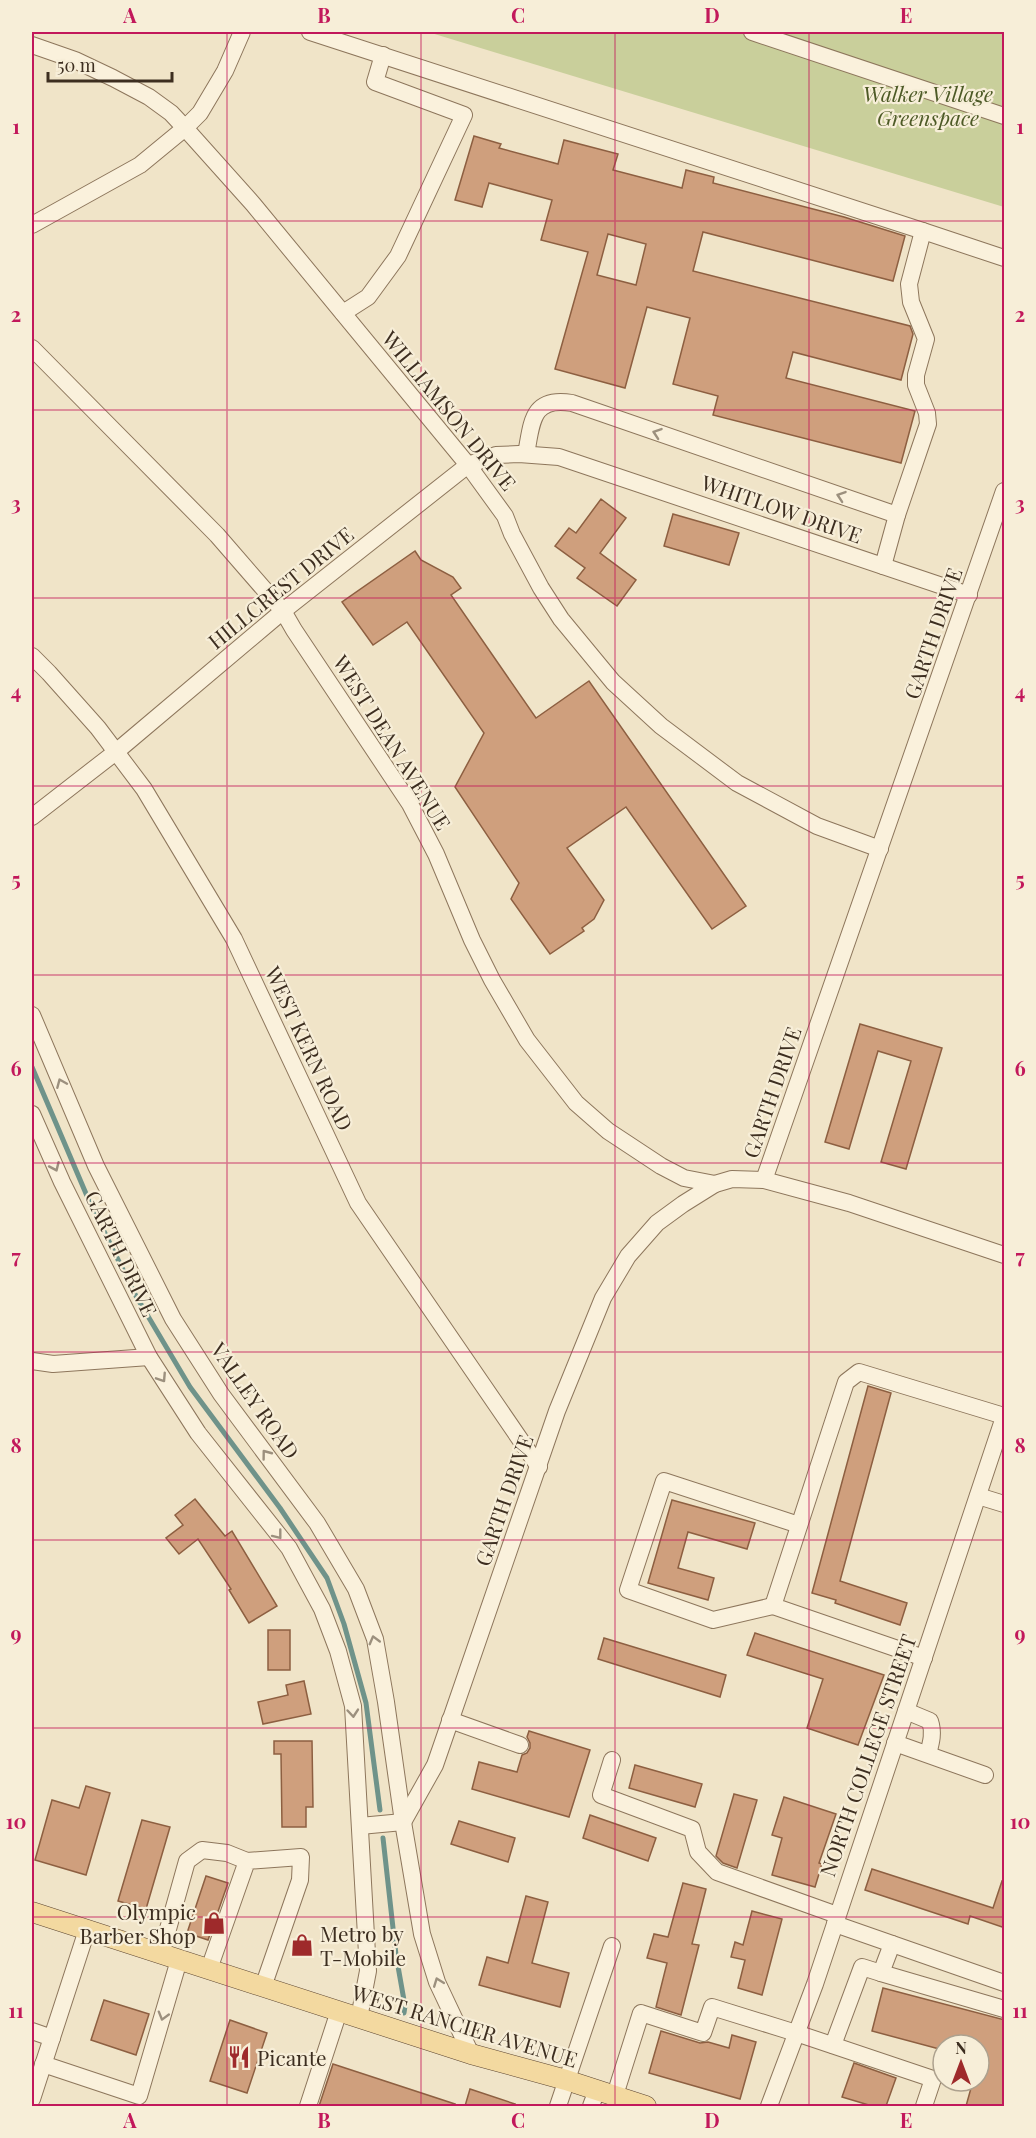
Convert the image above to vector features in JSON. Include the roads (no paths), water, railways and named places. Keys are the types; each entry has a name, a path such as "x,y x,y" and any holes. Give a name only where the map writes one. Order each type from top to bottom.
{"main road":[{"name":"WEST RANCIER AVENUE","path":"32,1912 471,2054 566,2080 618,2101"}],"street":[{"path":"32,225 140,165 185,128 200,113 225,71 242,32"},
{"path":"310,32 1005,258"},
{"path":"752,32 1005,116"},
{"name":"WILLIAMSON DRIVE","path":"32,45 75,60 113,78 156,102 171,113 185,128 253,204 468,465 505,516 541,588 561,619 613,682 661,726 737,783 817,826 880,849"},
{"path":"343,313 368,297 398,256 464,115 375,82 383,55"},
{"path":"883,566 897,515 928,424 927,413 916,385 916,375 926,339 911,302 909,284 923,231"},
{"name":"WEST DEAN AVENUE","path":"32,348 217,535 284,611 410,804 436,854 472,940 526,1040 576,1103 608,1131 661,1166 684,1178 715,1184"},
{"path":"526,454 533,419 542,406 556,400 897,515"},
{"name":"HILLCREST DRIVE","path":"32,817 117,751 284,611 468,465 496,455 526,454 559,457 581,464"},
{"name":"WHITLOW DRIVE","path":"581,464 969,595"},
{"name":"GARTH DRIVE","path":"403,1822 435,1765 557,1412 603,1298 628,1256 657,1223 682,1204 715,1184 732,1179 764,1180 1005,491"},
{"name":"WEST KERN ROAD","path":"32,656 50,673 117,751 172,834 234,939 358,1203 539,1467"},
{"name":"VALLEY ROAD","path":"32,1015 96,1166 173,1319 221,1394 317,1523 356,1589 375,1639 403,1822"},
{"name":"GARTH DRIVE","path":"32,1114 62,1182 149,1357 198,1433 289,1548 322,1609 338,1651 353,1706 360,1827 368,1971 359,2018"},
{"path":"764,1180 849,1203 1005,1255"},
{"path":"32,1361 52,1364 149,1357"},
{"path":"773,1606 846,1382 860,1372 1005,1416"},
{"name":"NORTH COLLEGE STREET","path":"769,2106 836,1919 1005,1416"},
{"path":"799,1525 664,1481 628,1590 713,1620 773,1606 924,1658"},
{"path":"978,1496 1005,1504"},
{"path":"906,1712 930,1721 933,1728 928,1754"},
{"path":"450,1720 520,1745"},
{"path":"895,1743 985,1775"},
{"path":"612,1760 601,1795 692,1829 698,1852 717,1872 836,1919 892,1944 1005,1983"},
{"path":"360,1827 403,1822 422,1934 437,1982 471,2054"},
{"path":"43,2064 139,2096 170,1957 187,1861 202,1850 227,1853 247,1861 301,1857 300,1880 263,1987"},
{"path":"209,1969 247,1861"},
{"path":"32,2098 87,1930"},
{"path":"881,1973 892,1944"},
{"path":"558,2106 612,1946"},
{"path":"833,2045 862,1968 1005,2009"},
{"path":"618,2101 641,2013 703,2033 712,2007 933,2079 924,2106"},
{"path":"308,2106 339,2012"},
{"path":"32,2031 52,2038"}],"waterway":[{"path":"32,1067 90,1203 136,1296 190,1387 280,1508 327,1578 344,1624 366,1703 380,1810"},
{"path":"383,1838 396,1955 405,2006 404,2013"}],"place":[{"name":"Olympic Barber Shop","path":"214,1923"},
{"name":"Metro by T-Mobile","path":"302,1945"},
{"name":"Picante","path":"239,2057"}],"park label":[{"name":"Walker Village Greenspace","path":"928,105"}]}
